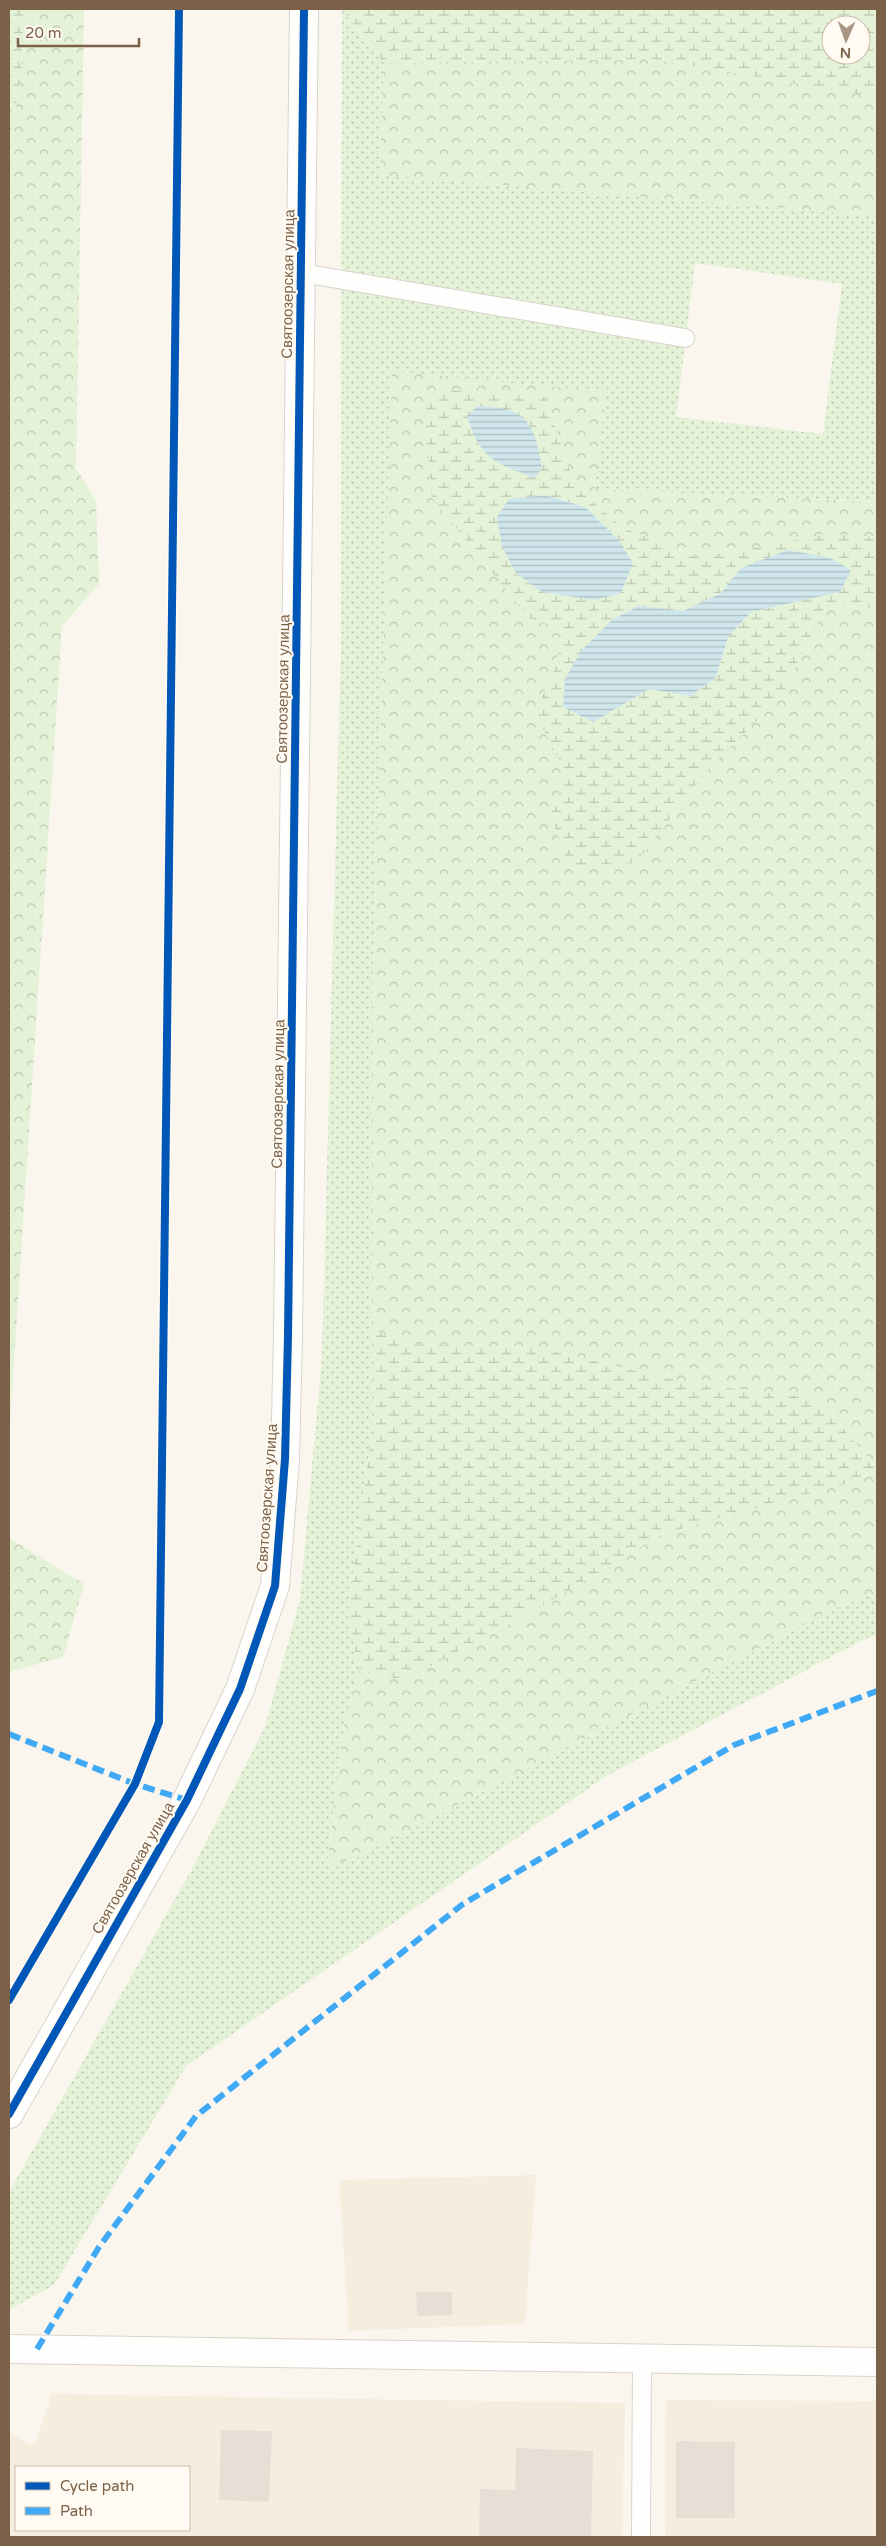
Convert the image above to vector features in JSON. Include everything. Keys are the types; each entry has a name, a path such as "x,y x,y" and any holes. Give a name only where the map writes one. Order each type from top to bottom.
{"street":[{"name":"Святоозерская улица","path":"9,2114 187,1800 240,1689 275,1586 285,1459 288,1336 304,9"},
{"path":"9,2349 877,2362"}],"lane":[{"path":"302,273 685,338"},
{"path":"641,2537 642,2358"}],"shaded area":[{"path":"536,2175 525,2324 349,2331 339,2180"},
{"path":"52,2394 625,2403 622,2537 9,2537 9,2434 34,2446"},
{"path":"666,2400 877,2401 877,2537 665,2537"}],"green space":[{"path":"9,9 24,9 21,73 9,156"},
{"path":"24,9 84,9 76,468 96,501 99,584 62,626 9,1438 9,156 21,73"},
{"path":"342,9 877,9 877,97 651,59 384,63"},
{"path":"342,10 384,63 380,175 877,216 877,502 594,489 605,392 392,372 372,1005 372,1426 348,1614 359,1671 344,1725 327,1864 351,1860 844,1604 877,1593 877,1636 867,1638 608,1775 186,2066 54,2285 9,2310 9,2192 192,1869 265,1727 300,1599 322,1356 341,645","holes":["695,263 842,284 823,434 676,417"]},
{"path":"651,59 877,97 877,216 380,175 384,63"},
{"path":"392,371 606,392 595,489 877,502 877,537 827,534 701,558 623,528 575,486 545,397 450,390 529,617 562,629 556,666 535,713 566,774 550,814 669,821 712,764 781,698 826,604 877,609 877,1468 817,1398 693,1384 536,1347 401,1344 372,1328 372,1005"},
{"path":"450,390 545,397 575,486 623,528 700,558 827,534 877,537 877,609 826,604 781,698 712,764 636,863 569,866 550,814 566,774 535,713 556,666 562,629 529,618 432,498 423,408","holes":["545,495 585,507 509,499","741,568 786,604 751,612 728,637 716,677 692,696 649,689 613,619 639,607 683,611 721,593"]},
{"path":"372,1328 401,1344 536,1347 693,1384 817,1398 877,1468 877,1471 845,1484 662,1534 537,1609 405,1680 359,1671 348,1614 372,1426"},
{"path":"877,1471 877,1593 844,1604 351,1860 327,1865 344,1725 359,1671 405,1680 537,1609 662,1534 845,1484"},
{"path":"9,1538 84,1584 63,1657 9,1672"}],"water":[{"path":"477,406 507,410 525,420 535,438 542,467 535,478 499,463 484,451 477,442 467,416"},
{"path":"545,495 585,507 620,542 633,563 621,593 594,600 542,592 516,573 502,547 497,517 509,499"},
{"path":"788,550 830,558 851,570 840,592 751,612 728,637 716,677 691,696 649,689 593,722 563,707 565,679 581,651 613,619 639,606 683,611 721,593 741,568"}],"building":[{"path":"416,2292 452,2292 452,2315 417,2316"},
{"path":"221,2430 272,2431 269,2502 219,2500"},
{"path":"676,2441 735,2442 735,2518 676,2518"},
{"path":"516,2448 593,2451 591,2537 479,2537 480,2489 515,2490"}],"marked path":[{"path":"37,2349 99,2247 196,2116 463,1904 734,1745 877,1691"},
{"path":"9,1734 135,1784 187,1800"}],"cycle path":[{"path":"9,2000 135,1784 159,1722 179,9"},
{"path":"9,2114 187,1800 240,1689 275,1586 285,1459 288,1336 304,9"}]}
